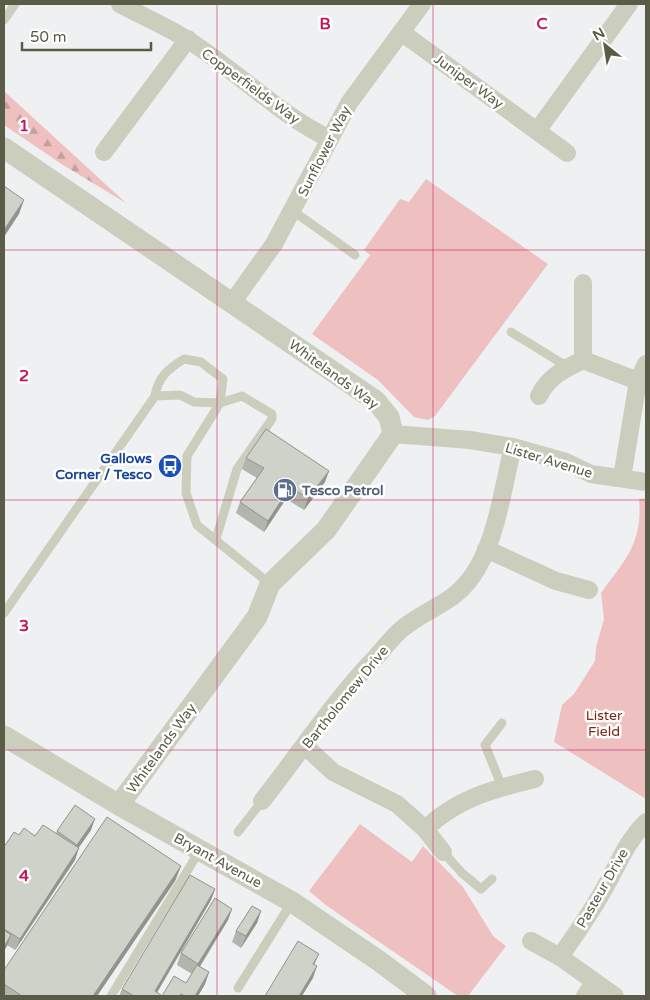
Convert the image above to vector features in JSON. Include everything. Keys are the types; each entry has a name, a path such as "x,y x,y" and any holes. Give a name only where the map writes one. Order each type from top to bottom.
{"street":[{"name":"Copperfields Way","path":"120,4 188,39 283,111 310,129 330,139"},
{"name":"Sunflower Way","path":"232,303 274,244 349,103 422,4"},
{"path":"537,131 629,4"},
{"name":"Juniper Way","path":"401,32 567,153"},
{"path":"104,152 188,39"},
{"name":"Whitelands Way","path":"4,148 376,401 389,417 393,434 326,530 270,584 257,617 119,805"},
{"path":"540,396 545,385 575,364 583,283"},
{"path":"575,364 638,381"},
{"path":"622,478 638,381 646,364"},
{"name":"Lister Avenue","path":"393,434 470,440 513,447 566,462 590,474 646,482"},
{"name":"Bartholomew Drive","path":"262,801 366,667 403,628 447,602 463,587 478,567 486,549 513,447"},
{"path":"486,549 556,581 589,590"},
{"name":"Bryant Avenue","path":"4,737 119,805 292,902 372,956 426,996"},
{"path":"305,746 333,772 397,804 425,829 443,852"},
{"path":"425,829 444,811 502,787 535,779"},
{"name":"Pasteur Drive","path":"560,957 604,888 620,855 634,833 646,822"},
{"path":"530,942 560,957 590,989 615,996"}],"lane":[{"path":"4,20 15,4"},
{"path":"293,211 355,255"},
{"path":"511,332 575,364"},
{"path":"4,613 154,396 157,383 167,369 184,359 201,362 223,379 220,403 187,456 186,494 197,525 270,584"},
{"path":"154,396 180,395 194,402 220,403 242,396 273,415 237,469 216,539"},
{"path":"502,723 485,745 502,787"},
{"path":"238,832 262,801"},
{"path":"111,996 200,850"},
{"path":"443,852 462,874 480,889 492,879"},
{"path":"238,988 292,902"}],"green space":[{"path":"4,91 126,203 63,165 4,125"},
{"path":"426,179 548,264 435,416 428,420 414,417 378,380 312,334 370,255 364,250 400,199 409,202"},
{"name":"Lister Field","path":"646,498 646,799 554,742 562,705 574,694 595,661 596,647 604,619 601,593 618,571 630,550 638,528 640,514 639,499"},
{"path":"360,824 412,862 423,846 463,887 493,936 506,946 468,996 458,996 327,906 309,891"}],"building":[{"path":"4,186 24,200 4,230"},
{"name":"Tesco Petrol","path":"266,429 329,471 308,498 290,487 268,521 240,502 264,468 246,458"},
{"path":"75,805 95,819 77,845 57,831"},
{"path":"107,817 181,866 93,996 22,996 4,984 4,970"},
{"path":"43,825 79,848 20,939 4,929 4,847 14,832 19,835 24,828 35,836"},
{"path":"190,875 215,889 155,991 161,995 134,996 122,989"},
{"path":"215,898 232,909 198,964 181,953"},
{"path":"252,906 261,911 246,936 236,931"},
{"path":"4,930 11,935 4,947"},
{"path":"298,941 319,954 313,964 317,966 299,996 265,996"},
{"path":"197,965 209,972 195,996 181,994 180,996 162,996 174,976 186,983"}],"place":[{"name":"Gallows Corner / Tesco","path":"170,466"},
{"name":"Tesco Petrol","path":"285,490"}]}
